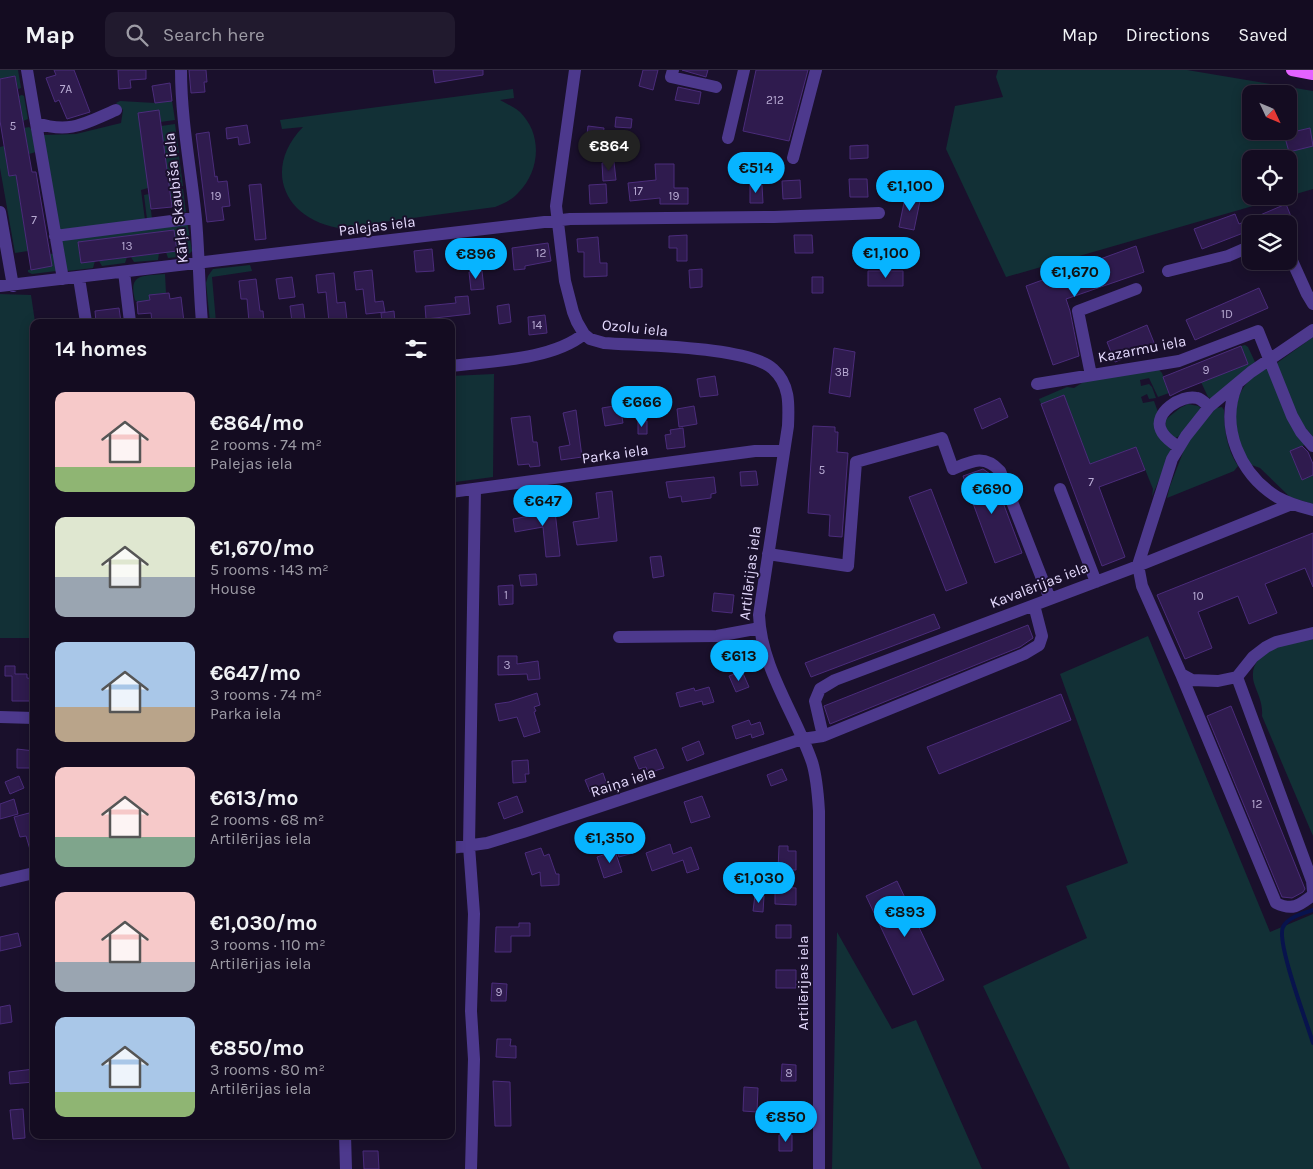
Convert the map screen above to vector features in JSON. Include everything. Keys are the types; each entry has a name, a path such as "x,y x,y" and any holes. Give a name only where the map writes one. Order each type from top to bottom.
{"main road":[{"path":"1292,70 1313,74"}],"street":[{"path":"27,70 63,279"},
{"name":"Kārļa Skaubīša iela","path":"181,70 186,140 200,264 199,290 202,319"},
{"name":"Ozolu iela","path":"574,70 556,206 565,281 576,322 590,339 604,343 734,353 766,363 779,376 787,392 789,404 788,426 784,451"},
{"path":"673,70 671,77 716,87"},
{"path":"728,138 744,70"},
{"path":"793,158 816,70"},
{"path":"36,123 61,129 75,127 116,110"},
{"path":"0,212 2,241 13,286"},
{"name":"Palejas iela","path":"0,286 13,286 570,219 774,217 879,213"},
{"path":"55,236 196,218"},
{"path":"1168,271 1228,256 1242,250"},
{"path":"1297,270 1313,304"},
{"path":"124,272 130,319"},
{"path":"79,278 86,319"},
{"path":"1091,375 1078,312 1136,289"},
{"path":"1236,676 1312,880 1313,893 1299,906 1285,908 1276,903 1181,674 1142,586 1138,565 1172,459 1197,420 1251,372 1313,330"},
{"name":"Kazarmu iela","path":"1036,384 1179,361 1258,331 1269,359"},
{"path":"455,366 512,359 548,351 568,345 584,334"},
{"path":"1269,359 1292,416 1301,432 1313,446"},
{"path":"1237,385 1230,404 1232,432 1237,453 1259,483 1292,504 1313,510"},
{"path":"1178,447 1160,429 1164,411 1176,403 1189,398 1202,400 1210,407"},
{"path":"768,554 848,566 856,462 942,438 953,469 975,460 992,462 1000,471 1050,599"},
{"name":"Parka iela","path":"455,492 755,452 784,451"},
{"name":"Artilērijas iela","path":"784,451 759,615 760,628 769,664 812,763 816,778 819,811 819,1169"},
{"path":"471,1169 474,1059 471,1011 474,914 469,846 476,489"},
{"path":"1060,489 1096,582"},
{"name":"Kavalērijas iela","path":"822,736 815,701 820,690 835,680 1096,582 1292,504"},
{"path":"802,739 822,736 1024,654 1039,645 1042,636 1034,605"},
{"path":"619,637 717,636 760,628"},
{"path":"1181,674 1192,680 1218,681 1236,676 1253,657 1266,647 1276,642 1313,633"},
{"path":"0,717 30,718"},
{"name":"Raiņa iela","path":"455,848 469,846 523,832 802,739"},
{"path":"0,881 30,874"},
{"path":"345,1139 346,1169"}],"green space":[{"path":"0,70 18,70 21,88 18,89 15,76 0,79"},
{"path":"998,70 1187,70 1277,85 1242,85 1242,140 1298,140 1298,88 1313,91 1313,189 1297,194 1297,150 1242,150 1242,205 1257,205 1006,277 946,149 955,106 1003,97 996,77"},
{"path":"513,89 514,98 500,100 518,110 527,121 532,131 536,153 531,174 525,184 513,198 501,205 338,228 319,222 304,214 292,202 285,189 282,174 284,159 291,143 303,127 282,129 280,120"},
{"path":"19,96 24,96 28,119 23,121"},
{"path":"120,101 155,103 172,101 175,120 160,122 148,188 141,190 145,220 60,230 43,135 76,134 121,123 123,110 116,103"},
{"path":"175,124 179,153 165,155 161,126"},
{"path":"29,127 36,152 29,154 24,128"},
{"path":"4,146 9,176 16,175 28,251 15,253 0,168 0,147"},
{"path":"179,156 183,186 169,187 165,158"},
{"path":"183,189 186,212 180,214 174,212 170,191"},
{"path":"149,194 152,219 147,219 144,195"},
{"path":"187,221 192,251 187,256 168,258 166,252 177,251 174,230 78,242 81,263 95,261 93,268 67,271 61,238"},
{"path":"57,253 56,271 32,274 28,272 28,270 52,266 50,254"},
{"path":"159,253 158,260 134,262 131,257"},
{"path":"127,257 125,263 102,266 99,261"},
{"path":"250,265 252,271 212,277 216,319 210,319 206,283 213,269"},
{"path":"165,274 166,293 149,295 150,300 137,302 135,300 133,291 136,280 144,276"},
{"path":"0,294 31,295 35,319 30,319 30,638 0,638"},
{"path":"1313,337 1313,438 1295,416 1277,363"},
{"path":"1245,345 1248,347 1255,362 1212,399 1208,397 1201,382 1248,364 1241,346"},
{"path":"1266,368 1305,445 1290,451 1302,480 1313,475 1313,504 1290,497 1260,468 1249,464 1239,443 1236,428 1236,412 1239,396 1249,381"},
{"path":"1158,369 1162,373 1169,393 1158,397 1149,378 1140,380 1141,386 1149,384 1152,387 1156,398 1149,399 1147,394 1141,397 1143,403 1154,401 1171,448 1152,497 1153,489 1136,447 1090,464 1064,395 1041,404 1039,399 1067,387 1074,388 1091,377"},
{"path":"494,374 493,477 455,482 455,376"},
{"path":"1188,404 1202,409 1180,436 1175,438 1167,434 1165,420"},
{"path":"1222,407 1229,446 1238,466 1234,471 1167,498 1187,442 1216,408"},
{"path":"1313,635 1313,836 1262,716 1261,703 1254,683 1253,672 1256,663 1263,655 1282,645"},
{"path":"1148,636 1270,932 1313,914 1313,1169 1070,1169 983,986 1087,938 1066,886 1128,863 1060,674"},
{"path":"837,932 892,1029 916,1020 982,1169 832,1169"}],"building":[{"path":"54,70 74,70 90,112 67,119 59,100 55,102 46,78 56,75"},
{"path":"118,70 146,70 146,79 130,80 131,88 119,89"},
{"path":"189,70 206,70 207,82 204,82 205,92 191,93"},
{"path":"433,70 483,70 483,75 435,83"},
{"path":"643,70 658,70 653,90 639,86"},
{"path":"682,70 708,70 706,77"},
{"path":"756,70 808,70 789,141 743,131"},
{"path":"15,76 32,172 36,172 52,266 31,270 16,175 9,176 0,121 0,79"},
{"path":"170,83 172,101 155,103 152,86"},
{"path":"678,87 701,92 699,104 675,100"},
{"path":"159,110 172,207 151,209 138,113"},
{"path":"616,117 632,119 631,128 615,127"},
{"path":"247,125 250,143 239,145 238,137 227,139 226,128"},
{"path":"588,126 604,128 601,153 585,151"},
{"path":"1310,128 1313,146 1288,150 1286,140 1298,140 1298,131"},
{"path":"209,132 215,177 217,176 218,182 227,181 230,206 222,207 224,220 207,222 196,134"},
{"path":"868,145 868,158 850,159 850,146"},
{"path":"614,162 616,180 603,181 602,163"},
{"path":"655,164 674,164 674,188 688,188 688,204 660,204 660,198 630,201 628,183 656,180"},
{"path":"849,179 867,179 868,197 850,197"},
{"path":"800,180 801,198 783,199 782,181"},
{"path":"261,184 266,239 255,240 249,185"},
{"path":"606,184 607,203 590,204 589,185"},
{"path":"750,185 762,185 763,203 750,203"},
{"path":"906,193 921,196 914,230 899,227"},
{"path":"1286,205 1290,215 1260,215"},
{"path":"1235,214 1239,224 1242,223 1242,233 1202,249 1194,229"},
{"path":"174,230 177,251 81,263 78,242"},
{"path":"687,235 687,261 677,261 677,248 669,248 669,236"},
{"path":"794,235 812,235 813,253 795,253"},
{"path":"598,237 600,263 607,263 607,276 584,277 584,252 578,252 577,239"},
{"path":"548,243 551,261 525,266 525,269 514,270 512,248"},
{"path":"1136,246 1144,272 1066,299 1079,356 1053,365 1026,286"},
{"path":"432,249 434,271 416,272 414,251"},
{"path":"702,269 702,287 690,288 689,270"},
{"path":"372,270 375,302 383,301 385,312 366,314 363,289 356,290 354,272"},
{"path":"482,271 484,289 471,290 469,272"},
{"path":"868,271 903,271 903,286 868,286"},
{"path":"334,273 337,303 345,302 347,319 329,319 326,292 318,293 316,275"},
{"path":"292,277 295,297 279,299 276,279"},
{"path":"812,277 823,277 823,293 812,293"},
{"path":"256,279 260,311 263,311 264,319 249,319 247,299 241,299 239,281"},
{"path":"1259,288 1268,308 1195,340 1186,320"},
{"path":"169,293 170,299 181,297 184,319 152,319 151,313 138,314 137,302 150,300 149,295"},
{"path":"468,296 470,314 426,319 425,306 456,303 455,297"},
{"path":"303,304 305,319 292,319 290,306"},
{"path":"509,304 511,322 499,324 497,306"},
{"path":"119,308 121,319 96,319 95,311"},
{"path":"394,311 395,319 382,319 381,313"},
{"path":"545,315 547,333 529,335 528,317"},
{"path":"1147,325 1155,345 1115,362 1107,342"},
{"path":"1241,346 1248,364 1170,396 1163,377"},
{"path":"834,348 855,352 850,397 829,393"},
{"path":"715,376 718,395 700,397 697,379"},
{"path":"1064,395 1090,464 1136,447 1145,470 1099,487 1125,557 1102,566 1041,404"},
{"path":"1000,398 1008,417 982,429 974,409"},
{"path":"620,405 623,423 605,426 602,408"},
{"path":"694,406 697,424 679,427 677,409"},
{"path":"576,410 582,457 561,460 559,447 570,445 563,413"},
{"path":"530,416 533,442 537,442 540,466 530,467 529,464 518,465 511,418"},
{"path":"638,421 647,421 647,434 638,434"},
{"path":"813,426 835,427 835,432 838,432 837,452 848,453 842,537 829,536 830,515 808,513"},
{"path":"683,428 685,447 667,449 665,435 671,434 670,430"},
{"path":"1302,446 1308,452 1313,464 1313,475 1302,480 1290,451"},
{"path":"983,469 993,476 1022,553 995,563 963,476"},
{"path":"756,471 758,485 741,486 740,472"},
{"path":"714,477 716,493 711,494 711,498 682,502 681,496 669,498 666,482"},
{"path":"931,489 967,583 946,591 909,497"},
{"path":"612,491 617,541 577,545 573,522 599,518 596,493"},
{"path":"554,502 560,556 546,557 543,527 515,532 513,519 541,514 540,504"},
{"path":"1313,533 1313,587 1305,568 1265,584 1277,613 1249,624 1238,596 1198,612 1212,648 1185,659 1157,595"},
{"path":"661,556 664,576 653,578 650,557"},
{"path":"536,574 537,585 521,586 519,575"},
{"path":"513,585 513,604 499,605 498,586"},
{"path":"714,593 734,595 732,613 712,611"},
{"path":"934,614 940,628 811,677 805,663"},
{"path":"1028,625 1033,638 1020,647 830,724 824,706"},
{"path":"498,656 517,656 517,664 538,661 540,679 528,680 527,674 498,675"},
{"path":"5,666 15,666 15,674 27,674 27,678 30,678 30,701 12,701 12,676 5,676"},
{"path":"742,671 749,687 736,692 729,676"},
{"path":"709,687 714,702 703,705 702,701 680,707 676,693 694,688 695,691"},
{"path":"537,693 540,705 534,707 536,711 534,712 540,732 524,737 517,717 499,721 495,704 509,702"},
{"path":"1061,694 1071,720 939,774 927,747"},
{"path":"1231,706 1305,889 1292,898 1282,897 1207,716"},
{"path":"749,720 751,725 760,722 764,734 752,738 751,734 736,739 732,726"},
{"path":"699,741 704,754 687,761 682,748"},
{"path":"17,749 30,751 30,768 17,768"},
{"path":"656,749 664,768 648,773 646,767 639,769 634,757"},
{"path":"528,760 529,774 525,774 526,782 513,783 512,761"},
{"path":"782,769 787,780 771,786 767,775"},
{"path":"603,773 607,785 590,792 585,780"},
{"path":"19,776 24,788 10,794 5,782"},
{"path":"517,796 523,812 504,819 498,803"},
{"path":"702,796 710,817 691,823 684,802"},
{"path":"14,799 18,814 0,819 0,804"},
{"path":"29,813 30,850 26,836 20,837 14,817"},
{"path":"623,825 633,853 619,857 610,829"},
{"path":"670,844 673,854 691,847 699,869 687,873 683,860 652,871 646,853"},
{"path":"779,846 788,846 788,851 796,851 796,870 778,870"},
{"path":"541,848 544,856 549,854 556,874 559,874 559,885 541,886 540,872 532,875 525,853"},
{"path":"615,851 622,872 604,878 597,857"},
{"path":"897,881 944,980 913,995 866,896"},
{"path":"781,887 796,888 796,905 775,904 775,891 781,892"},
{"path":"755,895 764,896 763,912 753,911"},
{"path":"519,923 530,923 530,936 511,936 511,952 495,952 496,927 519,927"},
{"path":"776,925 791,925 791,938 776,938"},
{"path":"18,933 21,946 0,951 0,937"},
{"path":"776,970 796,970 796,988 776,988"},
{"path":"492,983 507,984 506,1001 491,1001"},
{"path":"10,1005 12,1022 0,1024 0,1007"},
{"path":"497,1039 511,1039 510,1046 516,1046 516,1058 496,1057"},
{"path":"782,1064 796,1065 796,1081 781,1081"},
{"path":"30,1069 30,1082 10,1084 9,1072"},
{"path":"493,1081 510,1082 511,1126 495,1126"},
{"path":"744,1087 758,1088 757,1112 743,1111"},
{"path":"23,1109 25,1138 13,1139 10,1110"},
{"path":"779,1135 792,1135 792,1151 779,1151"},
{"path":"363,1151 378,1151 379,1169 364,1169"}],"waterway":[{"path":"1313,910 1296,916 1285,924 1282,935 1288,965 1313,1043"}]}
